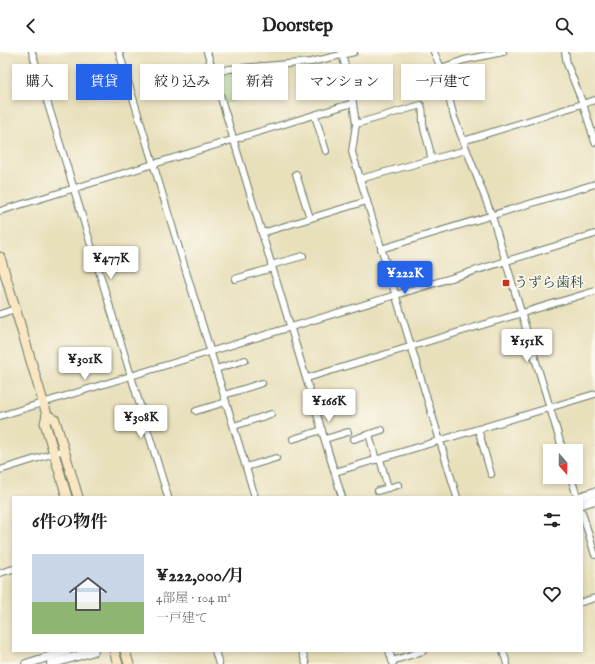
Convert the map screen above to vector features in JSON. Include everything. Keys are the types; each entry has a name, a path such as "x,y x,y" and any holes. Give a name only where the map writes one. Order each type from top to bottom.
{"main road":[{"path":"0,257 44,403 47,415 45,423 68,496"},
{"path":"47,415 55,420 78,496"},
{"path":"114,652 118,664"},
{"path":"125,652 130,664"}],"street":[{"path":"32,52 168,496"},
{"path":"119,52 255,496"},
{"path":"207,52 211,64"},
{"path":"224,71 229,69 282,65 354,52"},
{"path":"434,52 439,64"},
{"path":"454,64 503,52"},
{"path":"565,52 567,64 583,104 595,142"},
{"path":"342,54 356,124 352,152 457,496"},
{"path":"222,100 342,496"},
{"path":"449,100 466,150 492,216 561,444"},
{"path":"463,141 595,100"},
{"path":"0,211 315,116 353,103"},
{"path":"356,124 422,105 424,113 422,121 431,152 431,159"},
{"path":"315,116 326,151"},
{"path":"360,179 466,150"},
{"path":"296,174 310,218"},
{"path":"381,249 595,184"},
{"path":"262,233 367,201"},
{"path":"0,416 595,234"},
{"path":"235,279 303,256"},
{"path":"307,378 595,291"},
{"path":"0,314 16,309"},
{"path":"216,369 245,360"},
{"path":"224,395 262,383"},
{"path":"335,472 595,394"},
{"path":"196,411 226,402"},
{"path":"234,426 271,414"},
{"path":"478,429 492,474"},
{"path":"293,439 322,430"},
{"path":"354,438 382,430"},
{"path":"325,439 348,432"},
{"path":"369,434 388,488"},
{"path":"0,470 64,450"},
{"path":"246,467 276,458"},
{"path":"573,484 578,496"},
{"path":"378,491 398,485"},
{"path":"581,496 595,492"},
{"path":"583,504 595,500"},
{"path":"583,515 595,555"},
{"path":"0,573 12,569"},
{"path":"583,602 595,598"},
{"path":"26,664 64,652"},
{"path":"51,664 91,652"},
{"path":"215,652 219,664"},
{"path":"302,652 306,664"},
{"path":"389,652 392,662 420,652"},
{"path":"503,652 507,664"}],"green space":[{"path":"232,70 232,100 237,100 226,103 224,97 224,72"}],"place":[{"name":"うずら歯科","path":"506,283"}]}
